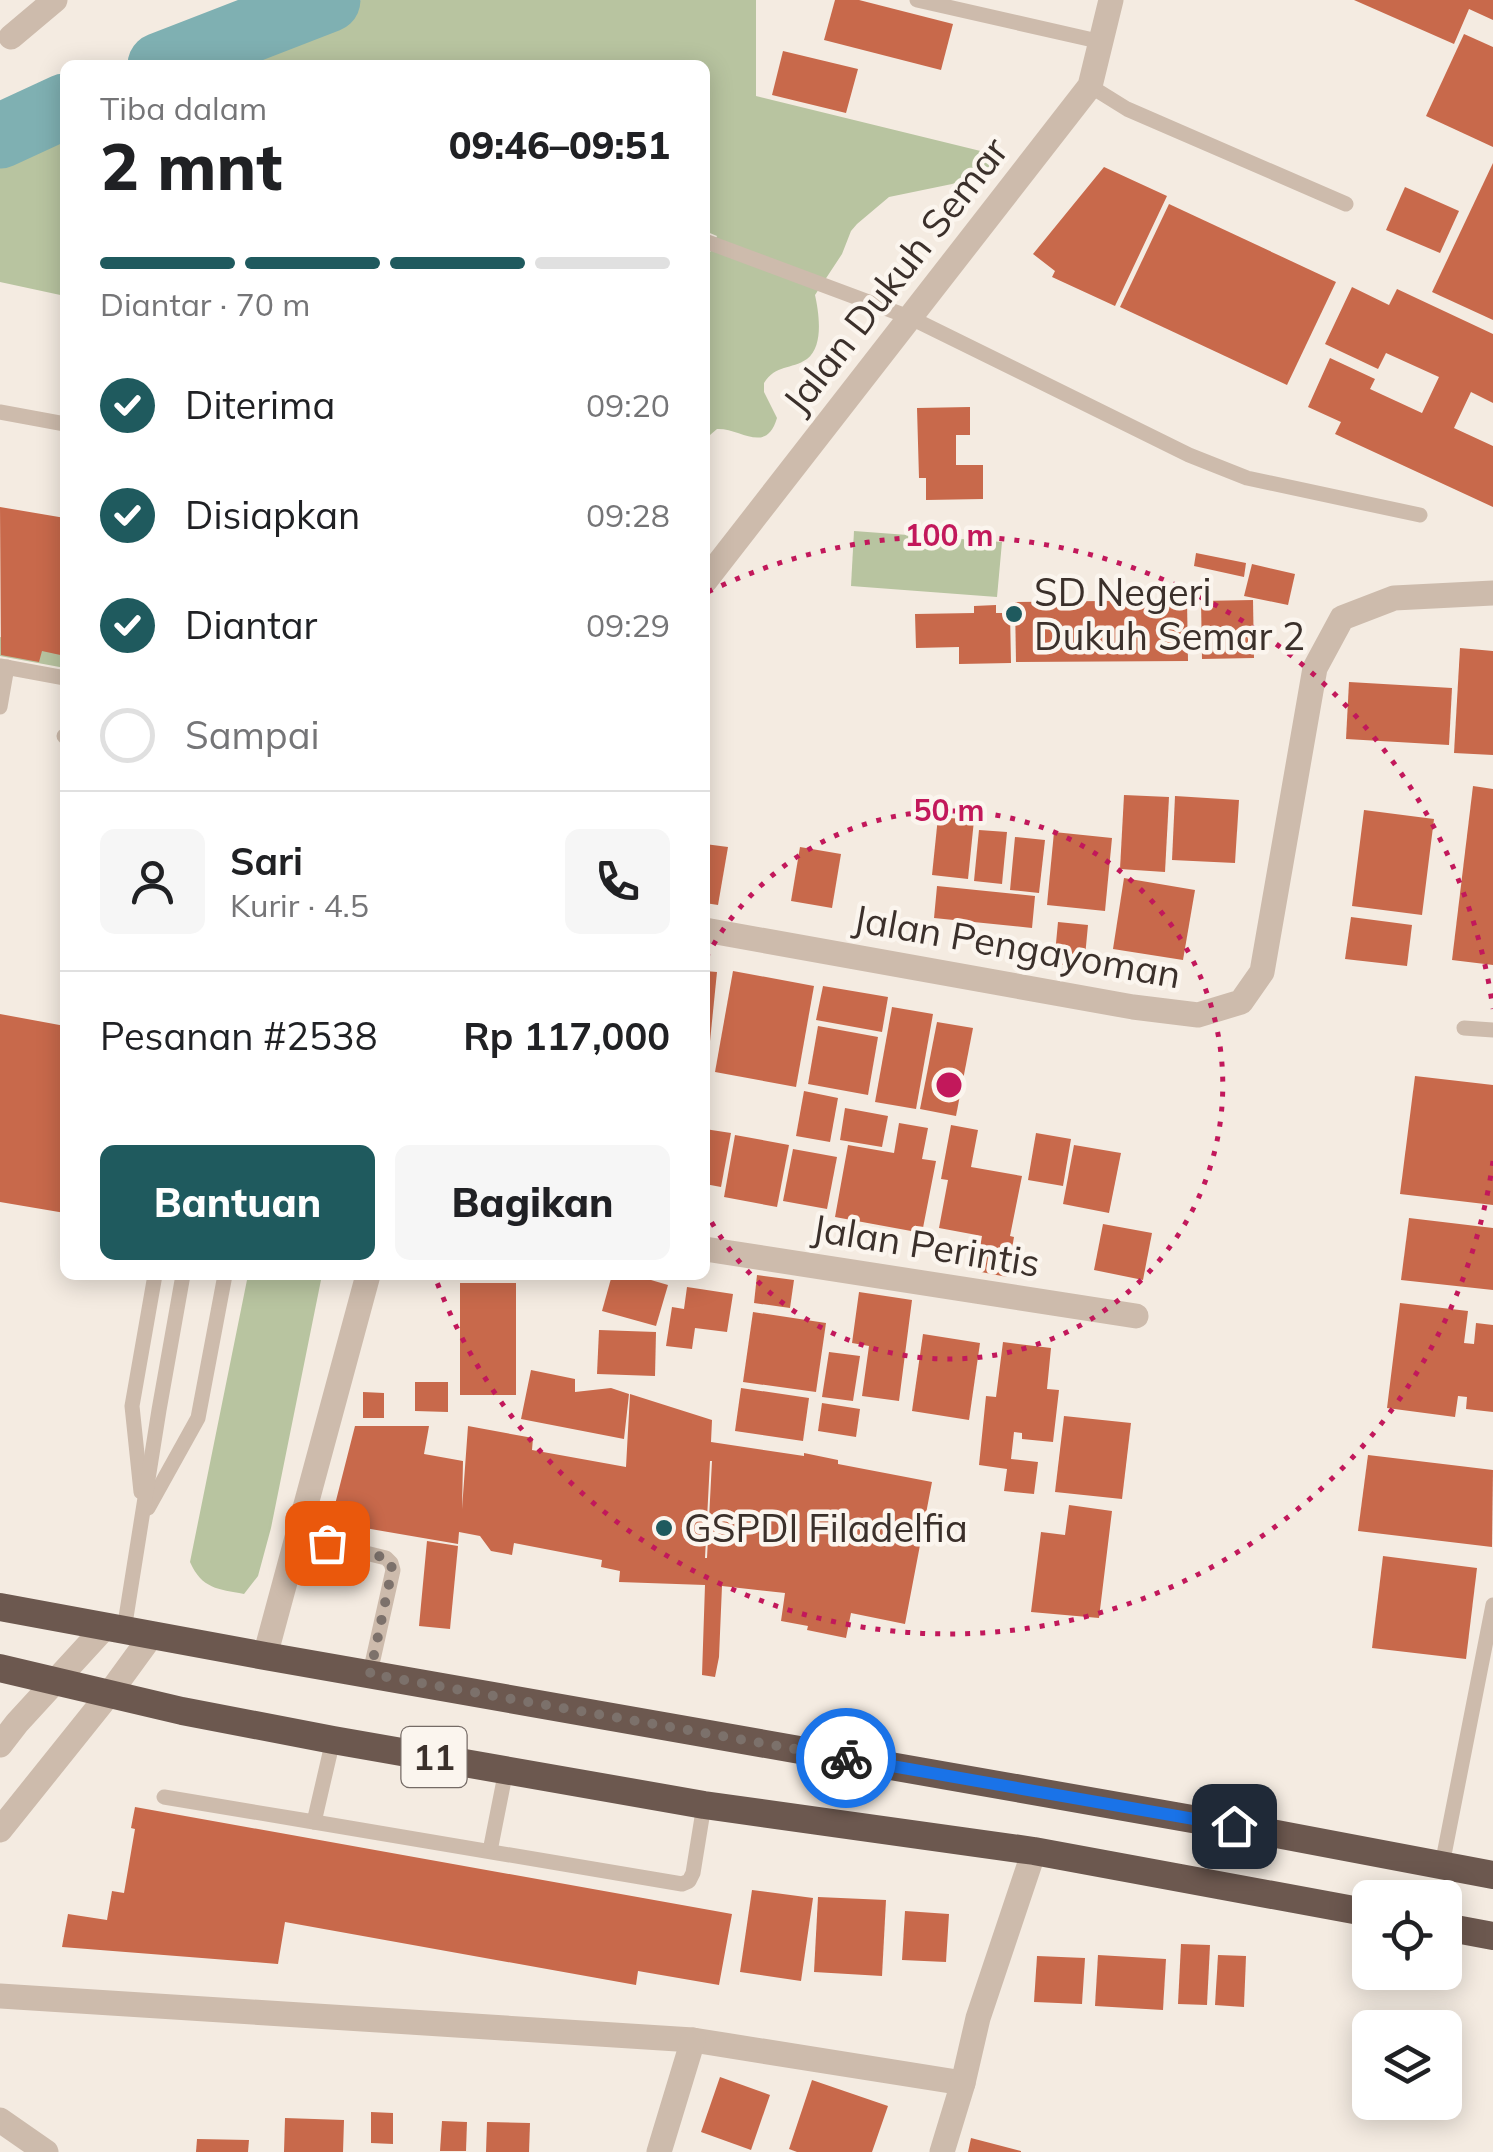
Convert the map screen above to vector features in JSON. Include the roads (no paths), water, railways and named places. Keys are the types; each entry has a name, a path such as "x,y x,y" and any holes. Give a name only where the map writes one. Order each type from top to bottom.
{"highway":[{"name":"11","path":"0,1606 1493,1875"},
{"name":"11","path":"0,1668 182,1711 333,1740 704,1804 1034,1851 1352,1910"},
{"path":"1462,1930 1493,1936"}],"street":[{"path":"12,37 55,0"},
{"name":"Jalan Dukuh Semar","path":"710,575 1090,86 1112,0"},
{"name":"Jalan Pengayoman","path":"710,931 1133,1007 1198,1015 1241,1002 1262,972 1315,668 1342,618 1394,598 1493,593"},
{"name":"Jalan Perintis","path":"710,1250 1136,1316"},
{"path":"265,1656 367,1280"},
{"path":"0,1745 57,1680 127,1630"},
{"path":"0,1830 108,1694 127,1630"},
{"path":"942,2152 978,2018 1034,1851"},
{"path":"0,1996 693,2040 963,2083"},
{"path":"660,2152 693,2040"},
{"path":"0,2120 46,2152"}],"lane":[{"path":"917,0 1102,42"},
{"path":"1090,86 1127,109 1346,204"},
{"path":"710,243 910,317 1189,456 1248,478 1420,516"},
{"path":"0,412 60,423"},
{"path":"0,707 4,667 60,677"},
{"path":"1464,1028 1493,1030"},
{"path":"144,1516 132,1406 154,1280"},
{"path":"127,1630 182,1280"},
{"path":"144,1516 198,1418 224,1280"},
{"path":"297,1536 386,1558 391,1563 370,1674"},
{"path":"1442,1865 1493,1605"},
{"path":"314,1822 333,1740"},
{"path":"490,1851 506,1770"},
{"path":"164,1797 682,1884 693,1873 704,1804"}],"waterway":[{"path":"173,60 328,0"},
{"path":"0,136 60,108"}],"place":[{"name":"SD Negeri Dukuh Semar 2","path":"1014,614"},
{"name":"GSPDI Filadelfia","path":"664,1528"}]}
